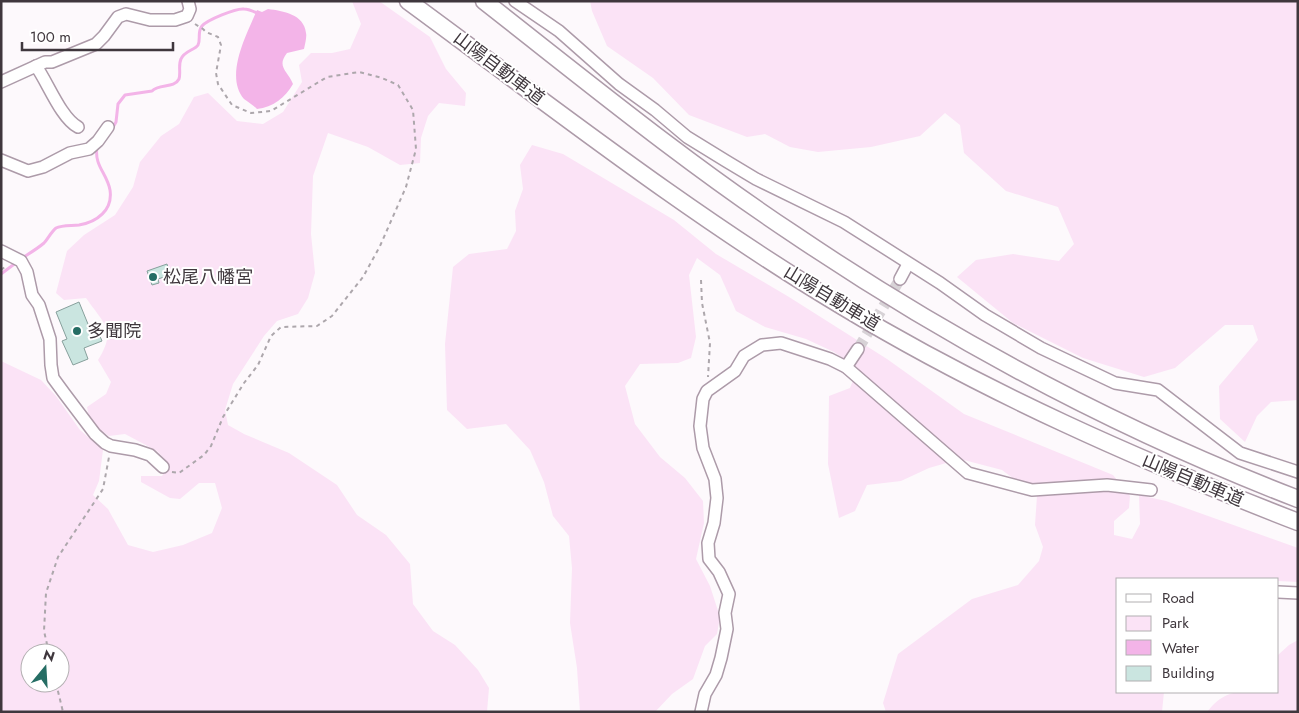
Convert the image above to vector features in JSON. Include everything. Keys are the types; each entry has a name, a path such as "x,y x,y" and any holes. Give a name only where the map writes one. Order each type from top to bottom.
{"highway":[{"name":"山陽自動車道","path":"408,1 658,185 768,260 843,307 999,392 1072,428 1163,468 1298,522"},
{"name":"山陽自動車道","path":"484,1 714,179 791,233 933,324 1011,368 1090,408 1178,450 1298,499"}],"street":[{"path":"1,82 45,62 52,62 96,44 118,17 126,14 150,20 175,20 187,16 190,9 188,1"},
{"path":"515,1 559,31 619,84 687,136 726,162 844,222 940,283 985,315 1041,348 1115,383 1158,390 1240,452 1298,472"},
{"path":"36,66 67,118 78,127"},
{"path":"1,160 28,171 43,167 70,153 89,150 108,127"},
{"path":"1,251 19,260 27,272 32,295 39,305 50,338 51,365 54,378 95,434 111,446 136,450 150,455 163,468"},
{"path":"900,278 908,264"},
{"path":"701,712 705,694 716,675 721,658 729,594 719,572 709,559 708,542 714,523 717,498 714,479 703,448 700,426 703,399 707,391 735,370 744,356 762,345 781,343 846,366 968,473 1032,490 1108,485 1152,490"},
{"path":"846,366 858,349"},
{"path":"1279,592 1298,593"}],"path":[{"path":"163,468 179,473 204,455 211,446 223,417 244,383 258,365 271,336 281,327 317,326 332,316 363,277 380,246 406,187 416,149 413,110 398,85 360,72 327,77 271,111 251,113 232,105 218,84 216,73 221,45 218,37 206,32 197,25"},
{"path":"701,280 702,303 710,343 707,391"},
{"path":"47,643 44,631 46,593 58,557 103,489 111,446"},
{"path":"58,693 63,712"}],"green space":[{"path":"352,1 379,1 430,37 446,69 466,93 465,106 439,103 428,116 421,138 420,163 400,165 368,147 328,133 313,176 311,234 315,273 308,298 298,314 277,321 264,336 233,384 225,410 228,425 244,434 289,453 337,485 357,515 386,535 410,564 413,604 433,631 455,645 478,670 489,688 487,712 1,712 1,361 41,380 56,396 80,430 103,450 99,481 93,495 108,509 128,545 153,552 183,545 212,533 222,508 215,483 199,483 180,499 170,498 141,482 141,476 162,476 169,464 157,451 125,434 109,436 90,423 87,407 106,394 111,382 98,360 104,350 107,334 103,321 86,298 64,300 56,293 67,251 84,235 115,215 133,187 140,162 161,136 179,124 194,97 208,93 237,121 263,124 283,112 302,82 299,65 311,53 332,53 350,49 361,24"},
{"path":"590,1 1298,1 1298,400 1271,402 1257,416 1245,442 1220,419 1219,386 1258,340 1253,325 1225,325 1175,368 1144,377 1083,358 1013,323 957,277 976,260 1013,254 1059,261 1074,244 1058,207 1006,191 964,153 960,125 945,113 920,136 871,147 818,152 790,147 765,134 747,137 689,115 653,78 607,46 592,11"},
{"path":"532,145 563,154 674,220 716,254 789,297 887,359 964,414 1113,475 1130,496 1129,508 1114,521 1114,535 1132,539 1140,524 1139,495 1166,501 1298,548 1298,582 1279,581 1279,578 1116,578 1116,693 1164,693 1162,712 886,712 883,703 898,654 972,599 1018,585 1039,561 1043,547 1035,525 1037,496 1002,470 960,459 929,468 901,481 867,485 855,511 839,518 828,464 829,396 850,388 858,368 834,352 806,339 765,327 736,311 720,275 697,258 689,275 696,337 691,358 678,363 640,364 625,386 635,424 660,457 685,478 703,501 704,523 696,559 710,586 720,617 717,634 705,646 693,679 672,694 655,712 580,712 577,668 570,623 572,568 569,536 553,516 544,482 530,450 506,424 467,429 447,410 445,344 453,267 469,254 507,249 516,231 515,211 523,189 520,165"},
{"path":"1298,640 1298,712 1207,712 1222,697 1230,694 1279,693 1279,654"}],"water":[{"path":"268,9 286,12 297,18 304,27 306,39 304,49 287,53 284,58 284,69 293,84 290,89 273,104 257,109 244,99 238,90 236,79 237,67 243,43 257,10 262,12"}],"building":[{"path":"167,264 170,275 158,279 159,283 152,285 147,271"},
{"path":"79,302 90,329 96,327 102,341 84,348 88,359 73,365 62,341 67,339 56,312"}],"waterway":[{"path":"112,129 116,122 118,104 125,95 152,91 158,87 177,82 180,77 182,56 198,45 202,26 235,10 248,10 259,14"},
{"path":"22,258 44,243 56,228 92,221 98,218 106,209 109,203 110,190 97,159 97,147"},
{"path":"1,274 17,262"}],"tunnel":[{"path":"858,349 900,279"}],"place":[{"name":"松尾八幡宮","path":"153,277"},
{"name":"多聞院","path":"77,331"}]}
